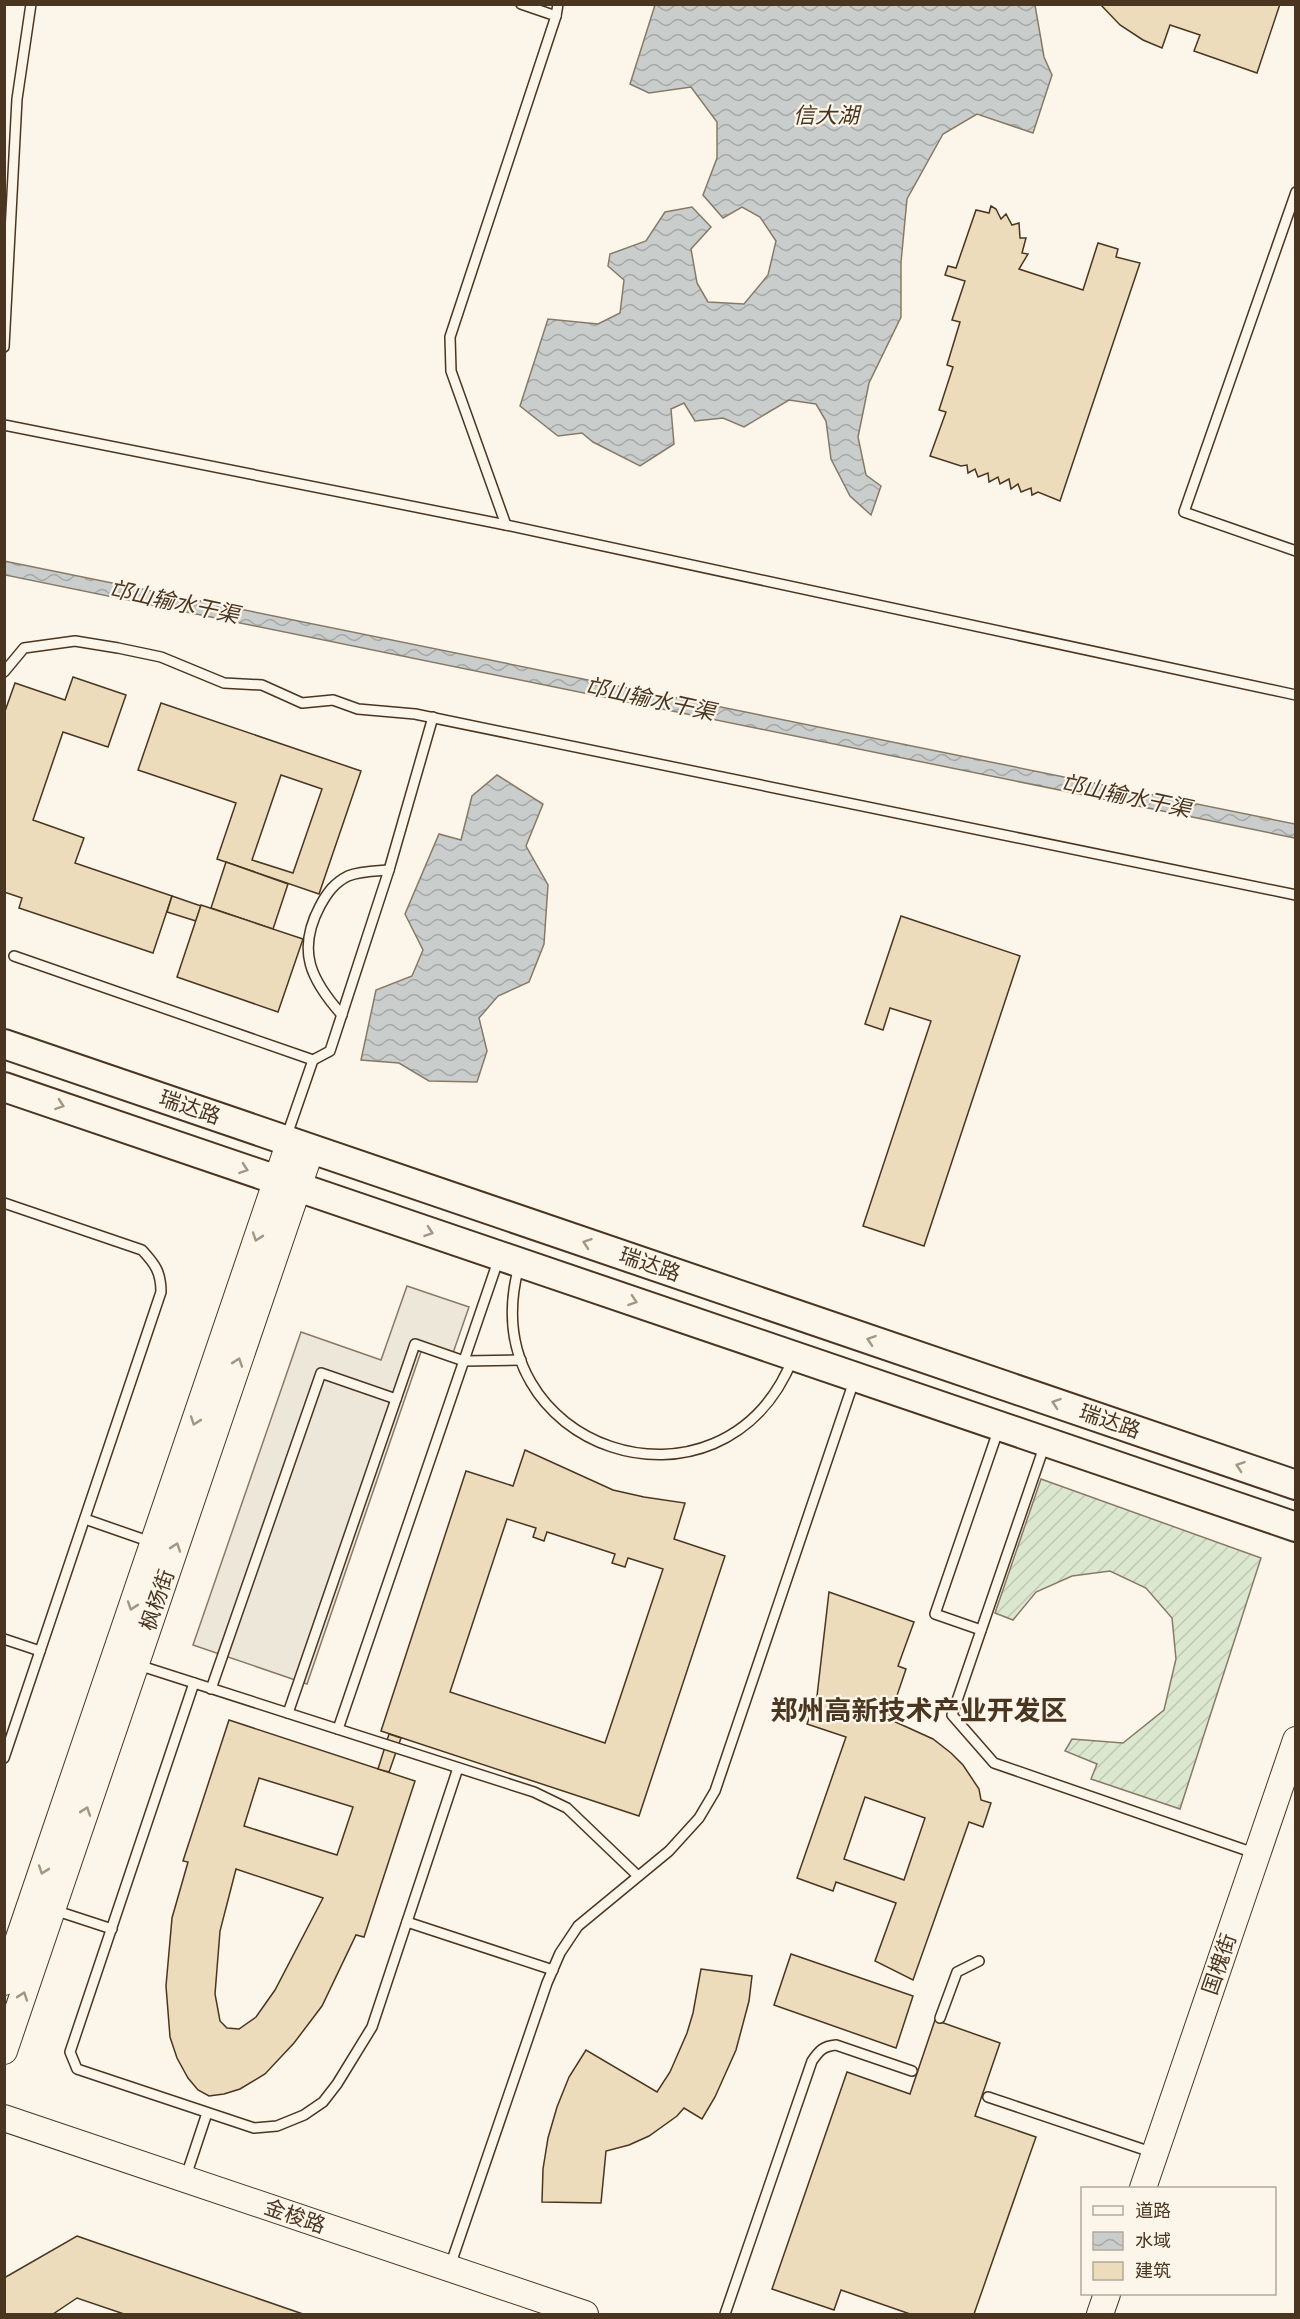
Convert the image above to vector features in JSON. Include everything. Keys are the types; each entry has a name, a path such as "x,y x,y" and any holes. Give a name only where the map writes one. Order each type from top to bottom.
{"main road":[{"name":"瑞达路","path":"4,1044 1296,1485"},
{"name":"瑞达路","path":"4,1086 1296,1527"}],"street":[{"name":"枫杨街","path":"4,2051 135,1665 287,1183 295,1143"},
{"name":"枫杨街","path":"4,1982 154,1543 287,1183"},
{"name":"国槐街","path":"1143,2187 1296,1740"},
{"name":"金梭路","path":"4,2118 585,2314"},
{"path":"1100,2314 1107,2295"}],"lane":[{"path":"4,347 17,99 31,4"},
{"path":"521,4 556,16"},
{"path":"506,525 451,371 450,337 558,4"},
{"path":"1296,192 1184,512 1296,551"},
{"path":"4,424 506,525 1296,694"},
{"path":"4,672 24,648 75,641 161,657 224,683 262,685 302,703 333,700 358,709 433,717 1296,895"},
{"path":"14,956 313,1060 330,1051 389,870 433,717"},
{"path":"342,1015 325,996 314,977 308,956 308,936 314,917 335,884 349,876 389,870"},
{"path":"295,1143 313,1060"},
{"path":"4,1203 142,1250 153,1261 161,1277 161,1292 4,1758"},
{"path":"514,1260 512,1305 516,1342 529,1377 550,1408 581,1433 620,1450 663,1455 706,1447 743,1426 760,1411 775,1394 795,1355"},
{"path":"338,1730 464,1361 514,1260"},
{"path":"288,1713 415,1344 464,1361 521,1360"},
{"path":"212,1689 321,1373 396,1399"},
{"path":"449,2269 560,1953 578,1926 677,1843 699,1818 715,1791 855,1377"},
{"path":"981,1630 935,1614 999,1426"},
{"path":"1046,1442 952,1715 994,1763 1257,1854"},
{"path":"85,1520 154,1543"},
{"path":"4,1639 40,1651"},
{"path":"135,1665 534,1792 567,1808 638,1876"},
{"path":"194,1683 70,2052 77,2069 207,2113 254,2128 277,2127 304,2115 323,2102 337,2084 372,2027 458,1768"},
{"path":"52,1909 112,1929"},
{"path":"407,1922 553,1970"},
{"path":"940,2018 957,1972 979,1961"},
{"path":"725,2314 808,2072 818,2052 825,2046 836,2045 912,2071"},
{"path":"988,2097 1155,2154"},
{"path":"185,2179 207,2113"}],"green space":[{"path":"1041,1479 1261,1558 1180,1809 1091,1779 1097,1764 1065,1751 1072,1739 1123,1743 1164,1710 1176,1659 1172,1618 1146,1588 1110,1571 1072,1576 1036,1592 1013,1620 995,1613"}],"shaded area":[{"path":"407,1286 469,1307 453,1353 424,1343 307,1684 193,1645 301,1332 381,1360"}],"water":[{"name":"信大湖","path":"655,5 1035,5 1044,57 1052,75 1033,133 977,114 943,134 907,199 901,262 901,317 869,383 858,437 866,475 881,486 871,515 850,496 831,459 826,421 816,404 789,400 744,427 723,418 695,421 684,403 671,409 674,444 640,466 593,442 582,433 558,436 520,406 548,319 598,324 620,313 624,280 608,266 610,254 646,241 665,212 692,207 711,227 691,249 697,283 708,302 744,304 768,275 776,241 760,217 742,207 723,218 703,195 717,158 717,122 691,87 649,93 630,84"},
{"name":"邙山输水干渠","path":"4,561 1295,824 1295,838 5,575"},
{"path":"497,775 543,804 526,846 548,885 544,944 529,982 498,996 479,1018 487,1051 477,1082 429,1081 399,1063 361,1060 376,990 412,976 423,950 405,914 439,834 461,840 472,796"}],"building":[{"path":"1100,4 1280,4 1257,73 1194,51 1200,35 1170,25 1162,48 1143,40 1120,25"},
{"path":"991,206 996,209 1001,219 1006,214 1012,225 1019,223 1020,238 1026,238 1022,253 1028,254 1019,269 1083,290 1098,243 1118,249 1116,257 1140,263 1060,501 1038,492 1032,495 1031,488 1021,492 1018,484 1011,489 1009,479 1000,484 998,477 989,482 988,473 978,477 975,469 968,473 967,465 961,466 930,456 946,412 939,410 953,367 947,365 960,322 952,320 965,281 945,275 948,266 956,268 976,210 989,213"},
{"path":"73,677 126,695 108,747 63,732 33,820 84,838 75,863 172,896 153,953 19,908 22,898 4,892 4,714 15,683 65,700"},
{"path":"161,703 361,771 319,894 217,859 236,803 138,770","holes":["281,775 322,789 293,873 252,860"]},
{"path":"226,862 288,884 273,929 211,908"},
{"path":"172,896 201,906 196,921 167,912"},
{"path":"201,905 303,939 278,1012 177,977"},
{"path":"901,916 1020,956 924,1246 863,1226 931,1021 890,1008 883,1030 865,1024"},
{"path":"525,1450 613,1490 685,1503 674,1539 725,1556 639,1816 381,1731 466,1471 513,1486","holes":["507,1519 536,1528 533,1537 544,1541 547,1532 615,1554 612,1563 625,1567 628,1558 663,1569 605,1743 450,1692"]},
{"path":"829,1592 914,1622 898,1666 906,1669 889,1719 933,1739 951,1753 963,1765 979,1789 981,1800 991,1803 983,1827 969,1822 913,1980 875,1961 896,1903 836,1882 833,1891 797,1878 846,1737 807,1724 817,1696","holes":["865,1797 925,1818 904,1880 844,1859"]},
{"path":"229,1720 415,1781 364,1937 356,1935 322,2006 294,2043 265,2074 240,2089 224,2094 209,2096 198,2090 177,2058 170,2037 166,1986 172,1918 188,1862 183,1861","holes":["259,1778 353,1807 337,1855 244,1826","236,1869 323,1898 275,1990 256,2017 239,2029 227,2028 220,2021 215,1994 220,1931"]},
{"path":"389,1734 401,1738 389,1772 378,1769"},
{"path":"791,1954 913,1996 896,2048 774,2005"},
{"path":"701,1969 752,1976 749,2001 736,2050 715,2097 702,2119 684,2108 677,2116 649,2136 629,2145 606,2151 601,2203 542,2202 543,2169 548,2138 569,2077 586,2050 657,2092 670,2072 687,2033"},
{"path":"935,2020 1000,2043 975,2116 1036,2137 974,2314 910,2314 841,2290 834,2310 772,2289 847,2072 910,2094"},
{"path":"77,2236 303,2314 124,2314 77,2298 53,2314 4,2314 4,2278"}],"district":[{"name":"郑州高新技术产业开发区","path":"919,1711"}]}
